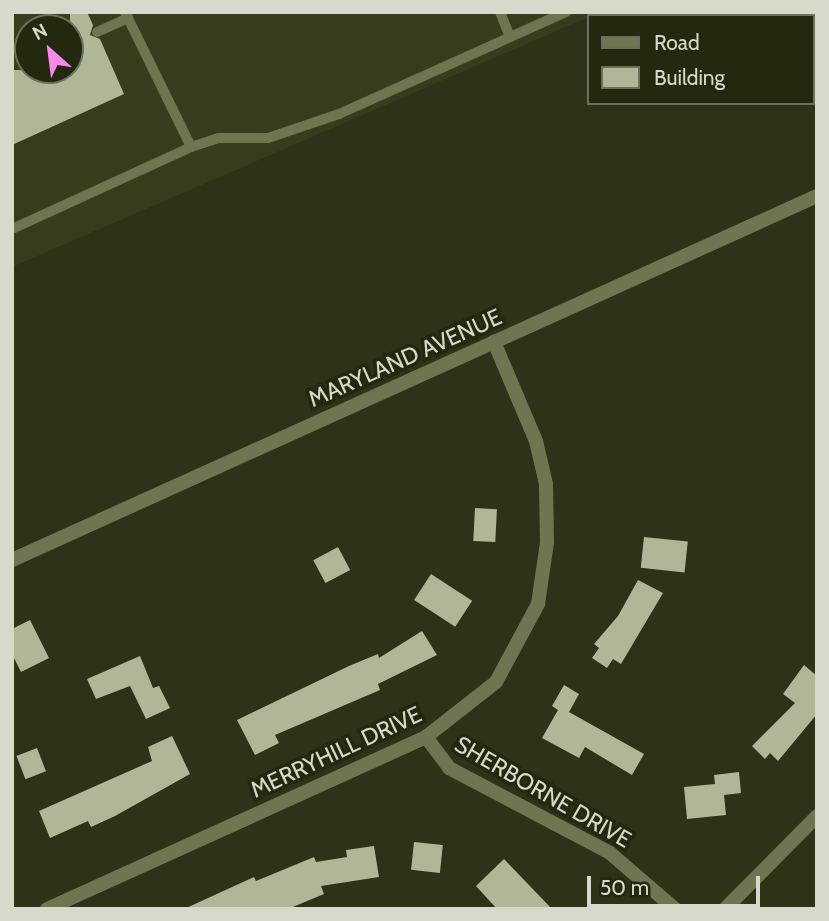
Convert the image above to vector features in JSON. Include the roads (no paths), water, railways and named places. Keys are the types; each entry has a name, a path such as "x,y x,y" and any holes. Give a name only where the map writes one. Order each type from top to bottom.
{"street":[{"name":"MARYLAND AVENUE","path":"12,560 817,197"},
{"name":"MERRYHILL DRIVE","path":"47,909 426,737 496,682 519,646 543,578 546,484 536,441 494,342"},
{"name":"SHERBORNE DRIVE","path":"426,737 449,768 610,853 675,909"},
{"path":"725,909 817,816"}],"lane":[{"path":"500,12 510,37"},
{"path":"12,229 191,147 219,138 268,138 339,114 566,12"},
{"path":"97,32 126,15 191,147"}]}
